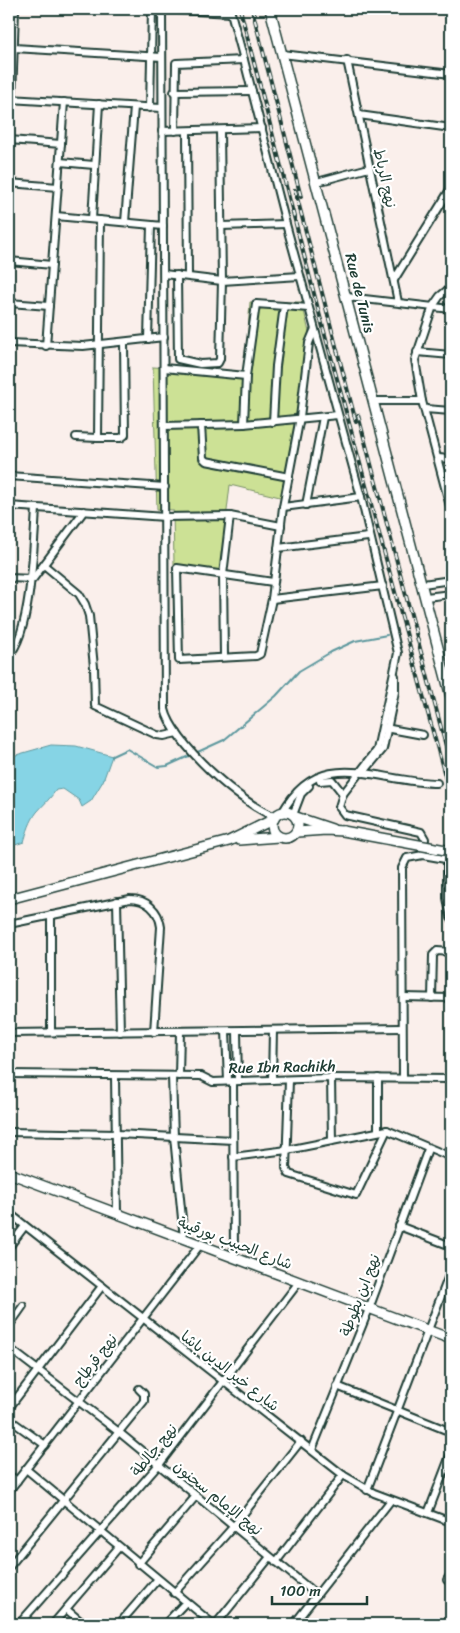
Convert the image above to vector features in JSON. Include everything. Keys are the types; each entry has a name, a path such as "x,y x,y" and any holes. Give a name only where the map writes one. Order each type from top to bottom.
{"street":[{"path":"15,9 11,99 161,108"},
{"path":"150,108 153,56 152,9"},
{"path":"423,855 425,839 423,833 345,815 339,807 343,794 360,773 380,755 396,684 395,676 398,653 383,586 368,537 361,497 314,331 231,11 162,9 165,709 167,718 199,759 263,812 277,816 294,816 339,831 450,856"},
{"name":"Rue de Tunis","path":"270,9 423,584 451,697"},
{"path":"438,9 451,10"},
{"path":"14,48 162,57"},
{"path":"282,54 346,60 451,74"},
{"path":"174,131 174,68 178,62 244,60"},
{"name":"نهج الرباط","path":"346,60 398,302"},
{"path":"174,92 252,91"},
{"path":"46,346 64,102"},
{"path":"92,219 99,104"},
{"path":"125,222 134,107"},
{"path":"359,115 451,128"},
{"path":"162,131 187,132 262,128"},
{"path":"177,275 178,359 200,364 218,363 220,359 222,281 220,131"},
{"path":"187,132 188,276"},
{"path":"9,140 61,144"},
{"path":"60,162 94,165"},
{"path":"317,182 369,168"},
{"path":"9,183 58,187"},
{"path":"394,280 451,188"},
{"path":"56,216 163,226"},
{"path":"98,438 100,220"},
{"path":"221,226 286,224"},
{"path":"148,339 151,225"},
{"path":"9,261 52,265"},
{"path":"164,274 222,281 300,276"},
{"path":"451,287 440,296 433,306 416,360 422,401 451,510"},
{"path":"346,297 451,309"},
{"path":"9,303 49,306"},
{"path":"244,424 246,376 255,304 308,308"},
{"path":"273,422 276,366 284,306"},
{"path":"273,582 177,568 179,659 256,656 260,654 272,600 283,507 300,418 309,343 314,331"},
{"path":"9,343 83,346 164,337"},
{"path":"76,437 121,438 125,435 124,342"},
{"path":"417,352 451,356"},
{"path":"164,368 246,376"},
{"path":"374,401 422,401"},
{"path":"425,409 451,411"},
{"path":"164,426 273,422 338,414"},
{"path":"306,504 323,417"},
{"path":"200,425 203,458 206,461 289,477"},
{"path":"438,458 451,459"},
{"path":"9,476 165,487"},
{"path":"283,507 361,497"},
{"path":"9,506 164,517 230,516 282,526"},
{"path":"9,655 18,643 31,580 36,508"},
{"path":"31,580 84,511"},
{"path":"224,656 223,575 230,516"},
{"path":"278,548 368,537"},
{"path":"44,565 79,594 85,604 89,616 94,667 95,706 157,735 164,736 177,733"},
{"path":"9,578 31,580"},
{"path":"423,584 451,580"},
{"path":"272,600 383,586"},
{"path":"426,597 451,594"},
{"path":"385,728 423,735"},
{"path":"279,837 272,829 277,816 298,790 312,780 337,772 360,773 410,782 437,783"},
{"path":"294,816 301,794 315,782 332,780 343,794"},
{"path":"9,899 229,840 277,816"},
{"path":"294,816 298,822 297,832"},
{"path":"229,840 289,838 297,832 339,831"},
{"path":"403,1078 404,862 407,858 414,855 450,856"},
{"path":"450,856 447,898 451,918"},
{"path":"9,924 134,899 143,901 153,908 159,918 160,927 154,1032"},
{"path":"117,901 120,1032"},
{"path":"51,915 51,1032"},
{"path":"432,998 433,955 437,951 451,952"},
{"path":"403,997 451,998"},
{"path":"9,1032 402,1028"},
{"path":"272,1080 273,1030"},
{"path":"180,1031 175,1077 174,1137 184,1239"},
{"path":"226,1031 233,1081"},
{"path":"234,1258 233,1081 237,1031"},
{"name":"Rue Ibn Rachikh","path":"9,1074 203,1077 210,1081 331,1078 451,1079"},
{"path":"115,1077 117,1214"},
{"path":"331,1078 332,1141"},
{"path":"378,1078 378,1131"},
{"path":"290,1080 286,1168 289,1174 356,1195 387,1130"},
{"path":"233,1157 287,1150 387,1130 428,1149 451,1157"},
{"path":"9,1132 117,1134 233,1140"},
{"name":"نهج ابن بطوطة","path":"312,1450 369,1308 428,1149"},
{"name":"شارع الحبيب بورقيبة","path":"9,1173 451,1339"},
{"name":"شارع خير الدين باشا","path":"9,1213 343,1475 367,1490 451,1522"},
{"path":"9,1247 25,1226"},
{"path":"399,1226 451,1246"},
{"name":"نهج قرطاج","path":"9,1491 200,1245"},
{"path":"367,1490 451,1270"},
{"name":"نهج جالطة","path":"19,1624 100,1531 103,1531 158,1465 224,1382 299,1282"},
{"path":"9,1408 102,1286"},
{"path":"9,1326 23,1306"},
{"name":"نهج الإمام سحنون","path":"9,1348 120,1433 317,1596"},
{"path":"337,1386 451,1432"},
{"path":"9,1566 120,1433 145,1399 144,1394 138,1390"},
{"path":"9,1419 45,1445"},
{"path":"174,1593 234,1527 301,1441"},
{"path":"428,1513 451,1453"},
{"path":"26,1469 185,1603 215,1624 270,1557"},
{"path":"9,1475 17,1481"},
{"path":"276,1562 343,1475"},
{"path":"138,1564 196,1496"},
{"path":"294,1624 391,1500"},
{"path":"56,1623 119,1547"},
{"path":"130,1624 121,1622 157,1580"},
{"path":"165,1624 185,1603"},
{"path":"66,1609 84,1624"}],"green space":[{"path":"250,302 302,302 311,341 284,498 230,485 220,570 174,564 173,510 157,509 153,367 245,372"}],"water":[{"path":"51,745 76,746 112,756 103,781 91,801 82,807 79,800 63,789 56,790 35,815 24,842 9,847 9,757"}],"waterway":[{"path":"112,756 127,749 158,767 167,766 224,740 276,696 299,671 331,652 355,641 387,635"}],"railway":[{"path":"240,9 318,309 451,798"},
{"path":"252,9 301,197"},
{"path":"295,190 356,422"},
{"path":"358,415 451,765"}]}
